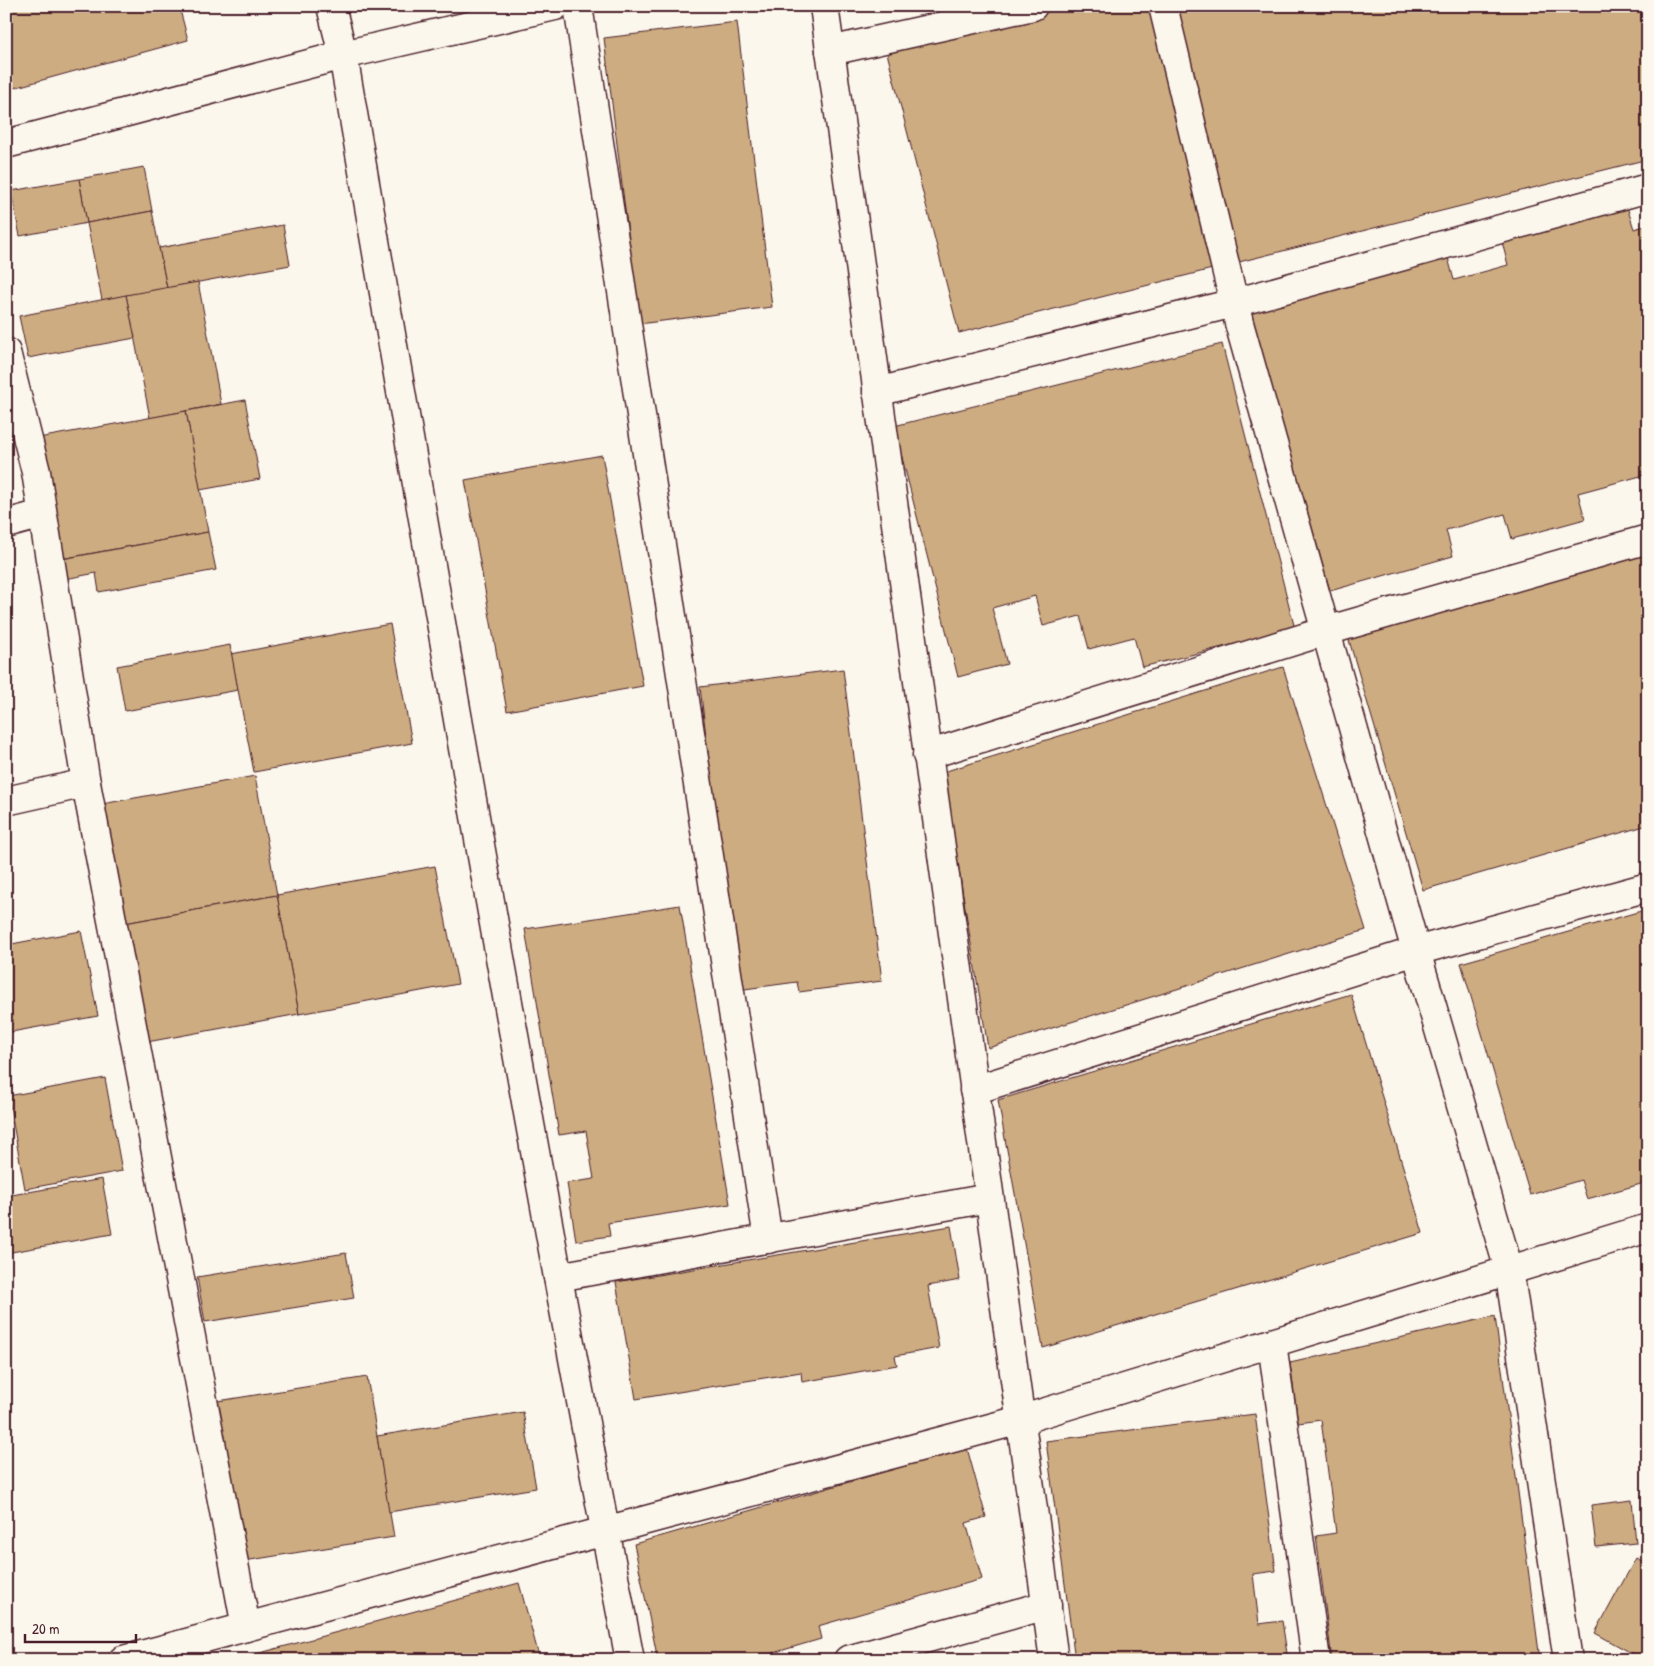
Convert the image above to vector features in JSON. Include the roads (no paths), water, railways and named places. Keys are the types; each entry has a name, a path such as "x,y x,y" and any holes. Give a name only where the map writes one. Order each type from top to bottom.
{"street":[{"path":"331,6 343,55 453,698 558,1277 630,1660"},
{"path":"6,144 343,55 556,6"},
{"path":"578,6 768,1238"},
{"path":"824,6 1054,1660"},
{"path":"830,51 1033,6"},
{"path":"1163,6 1234,302 1416,951 1509,1270 1568,1660"},
{"path":"877,392 1234,302 1648,188"},
{"path":"6,352 36,472 86,783 246,1627"},
{"path":"6,524 42,514"},
{"path":"927,755 1326,631 1648,539"},
{"path":"6,801 86,783"},
{"path":"974,1090 1416,951 1648,887"},
{"path":"558,1277 989,1198"},
{"path":"123,1660 1020,1420 1509,1270 1645,1236"},
{"path":"1272,1343 1316,1660"},
{"path":"848,1660 1047,1606"}]}
